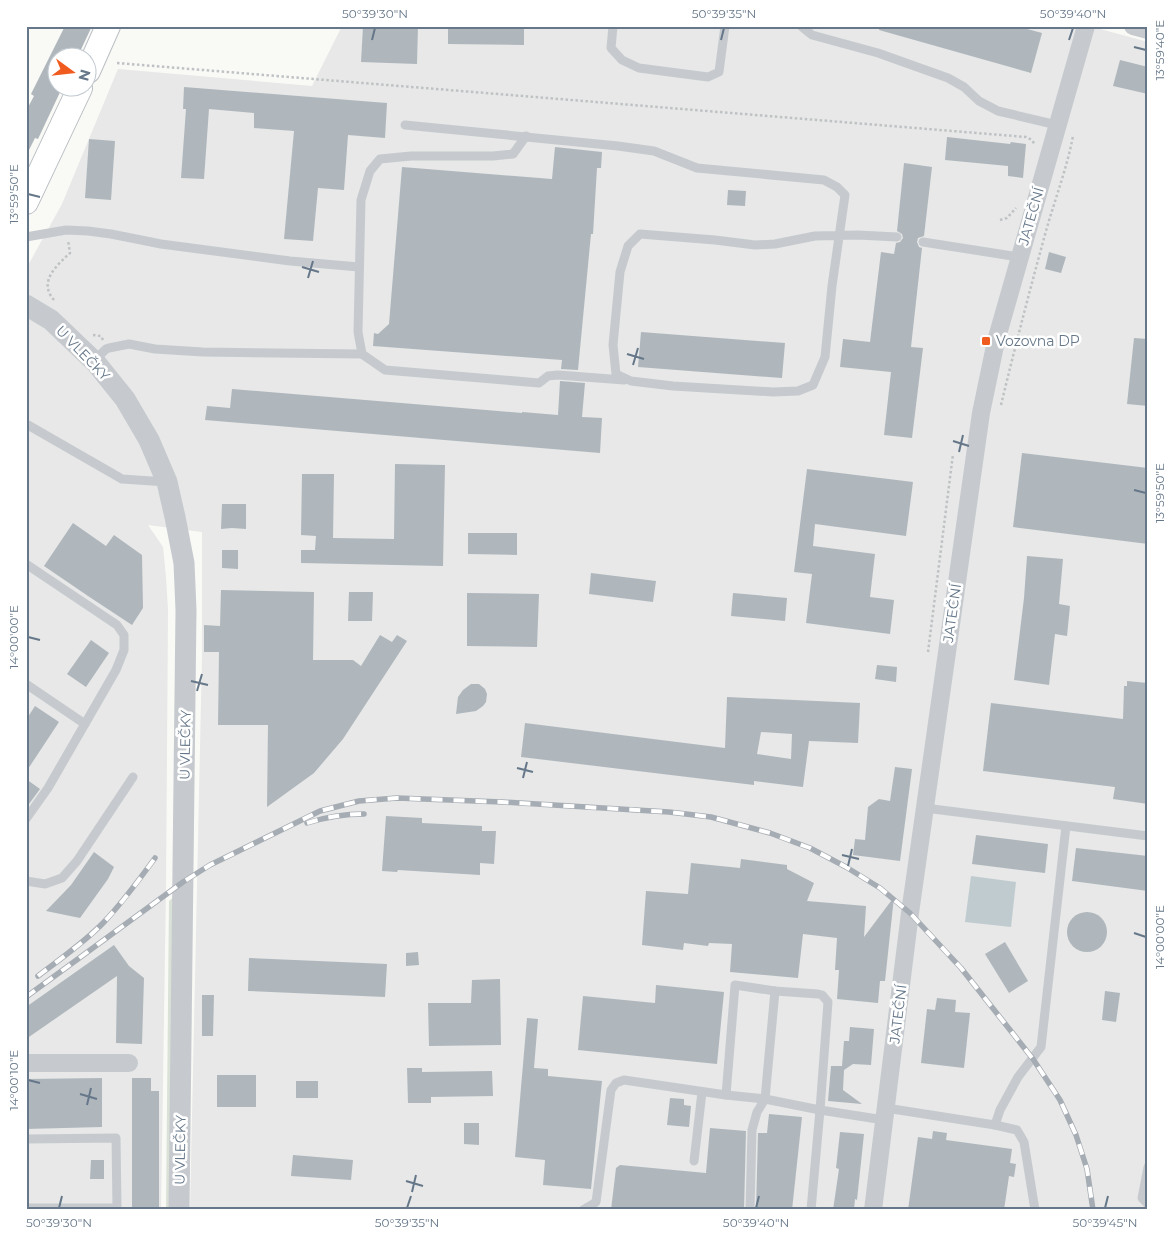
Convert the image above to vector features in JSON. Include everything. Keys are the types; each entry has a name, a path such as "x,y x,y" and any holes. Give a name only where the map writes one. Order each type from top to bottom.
{"main road":[{"path":"98,48 108,26"},
{"path":"28,191 75,98"}],"street":[{"name":"JATEČNÍ","path":"873,1210 910,913 981,413 996,341 1019,256 1086,26"},
{"path":"1133,26 1148,30"},
{"name":"U VLEČKY","path":"26,305 51,320 96,363 125,399 149,440 167,482 184,563 186,610 179,1210"},
{"path":"26,1063 129,1063"}],"lane":[{"path":"613,26 611,48 622,60 639,68 708,76 719,72 725,26"},
{"path":"801,26 812,35 878,53 948,78 964,87 979,101 998,111 1057,126"},
{"path":"96,363 98,357 106,349 130,344 155,349 203,352 362,354 385,370 538,383 548,376 558,375 673,386 773,392 798,391 813,385 825,357 832,286 845,195 837,187 824,180 698,168 654,151 526,136 405,125"},
{"path":"362,354 358,332 361,200 370,171 380,160 411,156 493,156 513,154 526,136"},
{"path":"26,237 66,230 88,231 161,244 271,259 359,267"},
{"path":"631,381 616,374 613,345 620,272 628,246 640,234 755,245 774,244 815,236 858,235 896,238"},
{"path":"923,242 1019,256"},
{"path":"28,425 122,479 167,482"},
{"path":"26,564 117,625 124,635 124,650 116,670 48,788 26,819"},
{"path":"26,684 85,724"},
{"path":"26,881 45,884 62,878 77,862 132,777"},
{"path":"925,808 1148,836"},
{"path":"995,1125 1000,1110 1018,1077 1042,1047 1066,826"},
{"path":"726,1095 735,985 822,995 828,1002 810,1210"},
{"path":"750,1210 752,1130 757,1112 764,1099 775,991"},
{"path":"583,1210 596,1202 611,1090 616,1083 624,1080 764,1099 820,1110 885,1114 995,1125 1017,1130 1024,1142 1035,1210"},
{"path":"694,1161 702,1092"},
{"path":"26,1139 116,1138 117,1208 26,1208"},
{"path":"1148,1167 1142,1198 1148,1204"}],"path":[{"path":"117,63 1026,136 1032,140 1036,151"},
{"path":"1001,404 1026,303 1068,159"},
{"path":"48,281 52,272 70,253 68,239"},
{"path":"90,334 101,336 104,341"},
{"path":"928,652 954,454"}],"shaded area":[{"path":"342,26 1089,26 1148,42 1148,1210 190,1210 202,657 202,532 148,525 163,547 168,610 161,1210 26,1210 26,269 62,204 118,69 312,86"},
{"path":"971,876 1016,882 1011,927 965,922"},
{"path":"174,897 170,1210 166,1210 169,901"}],"building":[{"path":"65,26 92,26 82,48 54,48"},
{"path":"363,26 418,26 417,64 361,62"},
{"path":"448,26 524,26 524,45 448,44"},
{"path":"880,26 1016,26 1042,33 1031,73 879,30"},
{"path":"48,60 48,98 57,98 38,139 35,138 26,156 26,111 34,96 31,94"},
{"path":"1120,60 1148,67 1148,94 1113,86"},
{"path":"184,87 387,103 385,138 348,135 344,190 318,188 313,241 284,239 294,131 254,128 254,113 209,109 204,179 181,178 186,109 183,109"},
{"path":"947,137 1026,144 1023,178 1008,176 1008,166 945,160"},
{"path":"89,139 115,141 111,200 85,198"},
{"path":"555,147 602,152 601,168 597,168 593,234 591,234 578,370 561,369 562,360 373,346 374,333 378,334 389,324 402,167 552,179"},
{"path":"904,163 932,167 924,236 918,238 917,242 919,247 922,248 911,347 923,348 912,438 884,435 891,372 840,367 843,339 870,342 881,252 894,254 896,243 900,242 903,238 902,234 897,231"},
{"path":"728,190 746,191 745,206 727,205"},
{"path":"1049,252 1066,257 1061,273 1045,269"},
{"path":"641,332 785,343 782,378 638,367"},
{"path":"1134,338 1148,339 1148,406 1127,404"},
{"path":"560,381 585,383 582,417 602,418 600,453 205,420 207,406 230,408 232,389 558,415"},
{"path":"1022,453 1148,468 1148,544 1013,527"},
{"path":"395,464 445,465 443,566 301,563 301,550 315,550 316,536 301,535 302,474 334,474 333,538 394,539"},
{"path":"807,469 913,482 906,536 815,524 813,546 875,554 870,597 894,600 890,634 806,623 812,574 794,572"},
{"path":"222,504 246,504 246,529 221,529"},
{"path":"73,523 106,546 114,535 142,555 143,608 132,625 44,566"},
{"path":"468,533 517,533 517,555 468,554"},
{"path":"222,550 238,550 238,569 222,568"},
{"path":"1027,556 1063,559 1059,604 1070,606 1067,636 1055,634 1049,685 1014,680"},
{"path":"591,573 656,581 653,602 589,594"},
{"path":"221,590 314,592 313,660 353,660 361,666 380,635 392,642 397,635 407,641 343,739 314,773 267,807 268,725 218,725 219,652 204,652 204,625 220,626"},
{"path":"349,592 373,592 372,621 348,621"},
{"path":"467,593 539,594 537,647 467,646"},
{"path":"733,593 787,598 785,621 731,616"},
{"path":"91,640 109,653 86,687 67,674"},
{"path":"877,665 897,667 896,682 875,679"},
{"path":"1127,681 1148,683 1148,804 1113,799 1115,787 983,771 991,703 1123,719 1124,686 1127,686"},
{"path":"471,684 479,684 485,689 487,694 486,702 476,711 456,714 458,697"},
{"path":"727,697 860,703 858,743 809,741 803,787 754,781 754,785 521,757 525,723 725,748","holes":["761,732 792,734 791,759 757,754"]},
{"path":"35,706 59,722 26,772 26,720"},
{"path":"895,767 912,769 900,861 853,855 855,839 865,840 868,807 879,799 890,801"},
{"path":"26,779 40,789 26,808"},
{"path":"386,816 422,818 422,823 482,826 482,831 496,831 494,864 480,863 480,875 398,870 397,872 382,871"},
{"path":"976,835 1048,844 1045,873 972,864"},
{"path":"1076,848 1148,856 1148,891 1072,881"},
{"path":"94,852 114,867 108,879 80,918 46,911 71,885"},
{"path":"741,859 787,865 787,869 814,883 807,901 866,906 864,937 894,897 885,981 880,981 878,1003 837,999 839,970 835,970 837,938 803,934 798,978 730,972 732,944 709,943 708,946 684,943 683,950 642,945 646,891 688,894 691,863 740,868"},
{"path":"1083,912 1091,912 1098,915 1104,921 1107,932 1104,943 1098,949 1091,952 1083,952 1076,949 1070,943 1067,936 1067,928 1070,921 1076,915"},
{"path":"1005,942 1028,981 1009,993 985,954"},
{"path":"114,945 129,966 144,978 142,1044 116,1043 117,976 26,1039 26,1007"},
{"path":"418,952 419,965 406,966 406,953"},
{"path":"249,958 387,964 385,997 248,991"},
{"path":"500,979 501,1045 429,1046 428,1003 471,1003 472,980"},
{"path":"656,985 724,992 717,1064 578,1050 583,996 655,1003"},
{"path":"1105,991 1120,993 1116,1022 1102,1020"},
{"path":"202,995 214,995 213,1036 202,1036"},
{"path":"937,998 956,1000 955,1012 970,1013 964,1068 921,1063 927,1009 935,1010"},
{"path":"527,1018 538,1019 534,1068 548,1069 548,1076 602,1081 591,1189 543,1185 545,1160 515,1157"},
{"path":"850,1027 874,1029 871,1065 853,1064 844,1070 843,1090 862,1104 828,1101 831,1066 842,1066 844,1041 849,1041"},
{"path":"407,1068 422,1068 422,1072 492,1071 493,1096 431,1097 431,1103 408,1103"},
{"path":"217,1075 256,1075 256,1107 217,1107"},
{"path":"102,1078 102,1127 26,1129 26,1079"},
{"path":"132,1078 151,1078 151,1091 159,1091 159,1210 132,1210"},
{"path":"296,1081 318,1081 318,1098 296,1098"},
{"path":"670,1098 684,1099 684,1105 691,1106 689,1127 667,1125"},
{"path":"769,1114 802,1117 792,1210 756,1210 758,1133 767,1133"},
{"path":"464,1123 479,1123 479,1145 464,1144"},
{"path":"710,1128 746,1131 744,1210 611,1210 616,1168 620,1165 706,1173"},
{"path":"933,1131 947,1133 946,1140 1012,1149 1010,1163 1016,1164 1014,1177 1009,1176 1004,1210 908,1210 918,1137 932,1139"},
{"path":"840,1132 864,1134 857,1200 855,1199 854,1210 833,1210 839,1169 836,1168"},
{"path":"293,1155 353,1160 351,1180 291,1176"},
{"path":"91,1160 104,1160 104,1179 90,1179"}],"railway":[{"path":"26,997 183,882 210,865 320,811 359,801 397,798 669,812 711,817 770,833 810,848 880,888 910,913 961,968 1033,1059 1060,1100 1076,1135 1087,1169 1093,1210"},
{"path":"307,823 336,816 364,814"},
{"path":"38,976 81,943 104,922 155,858"}],"place":[{"name":"Vozovna DP","path":"986,341"}]}
